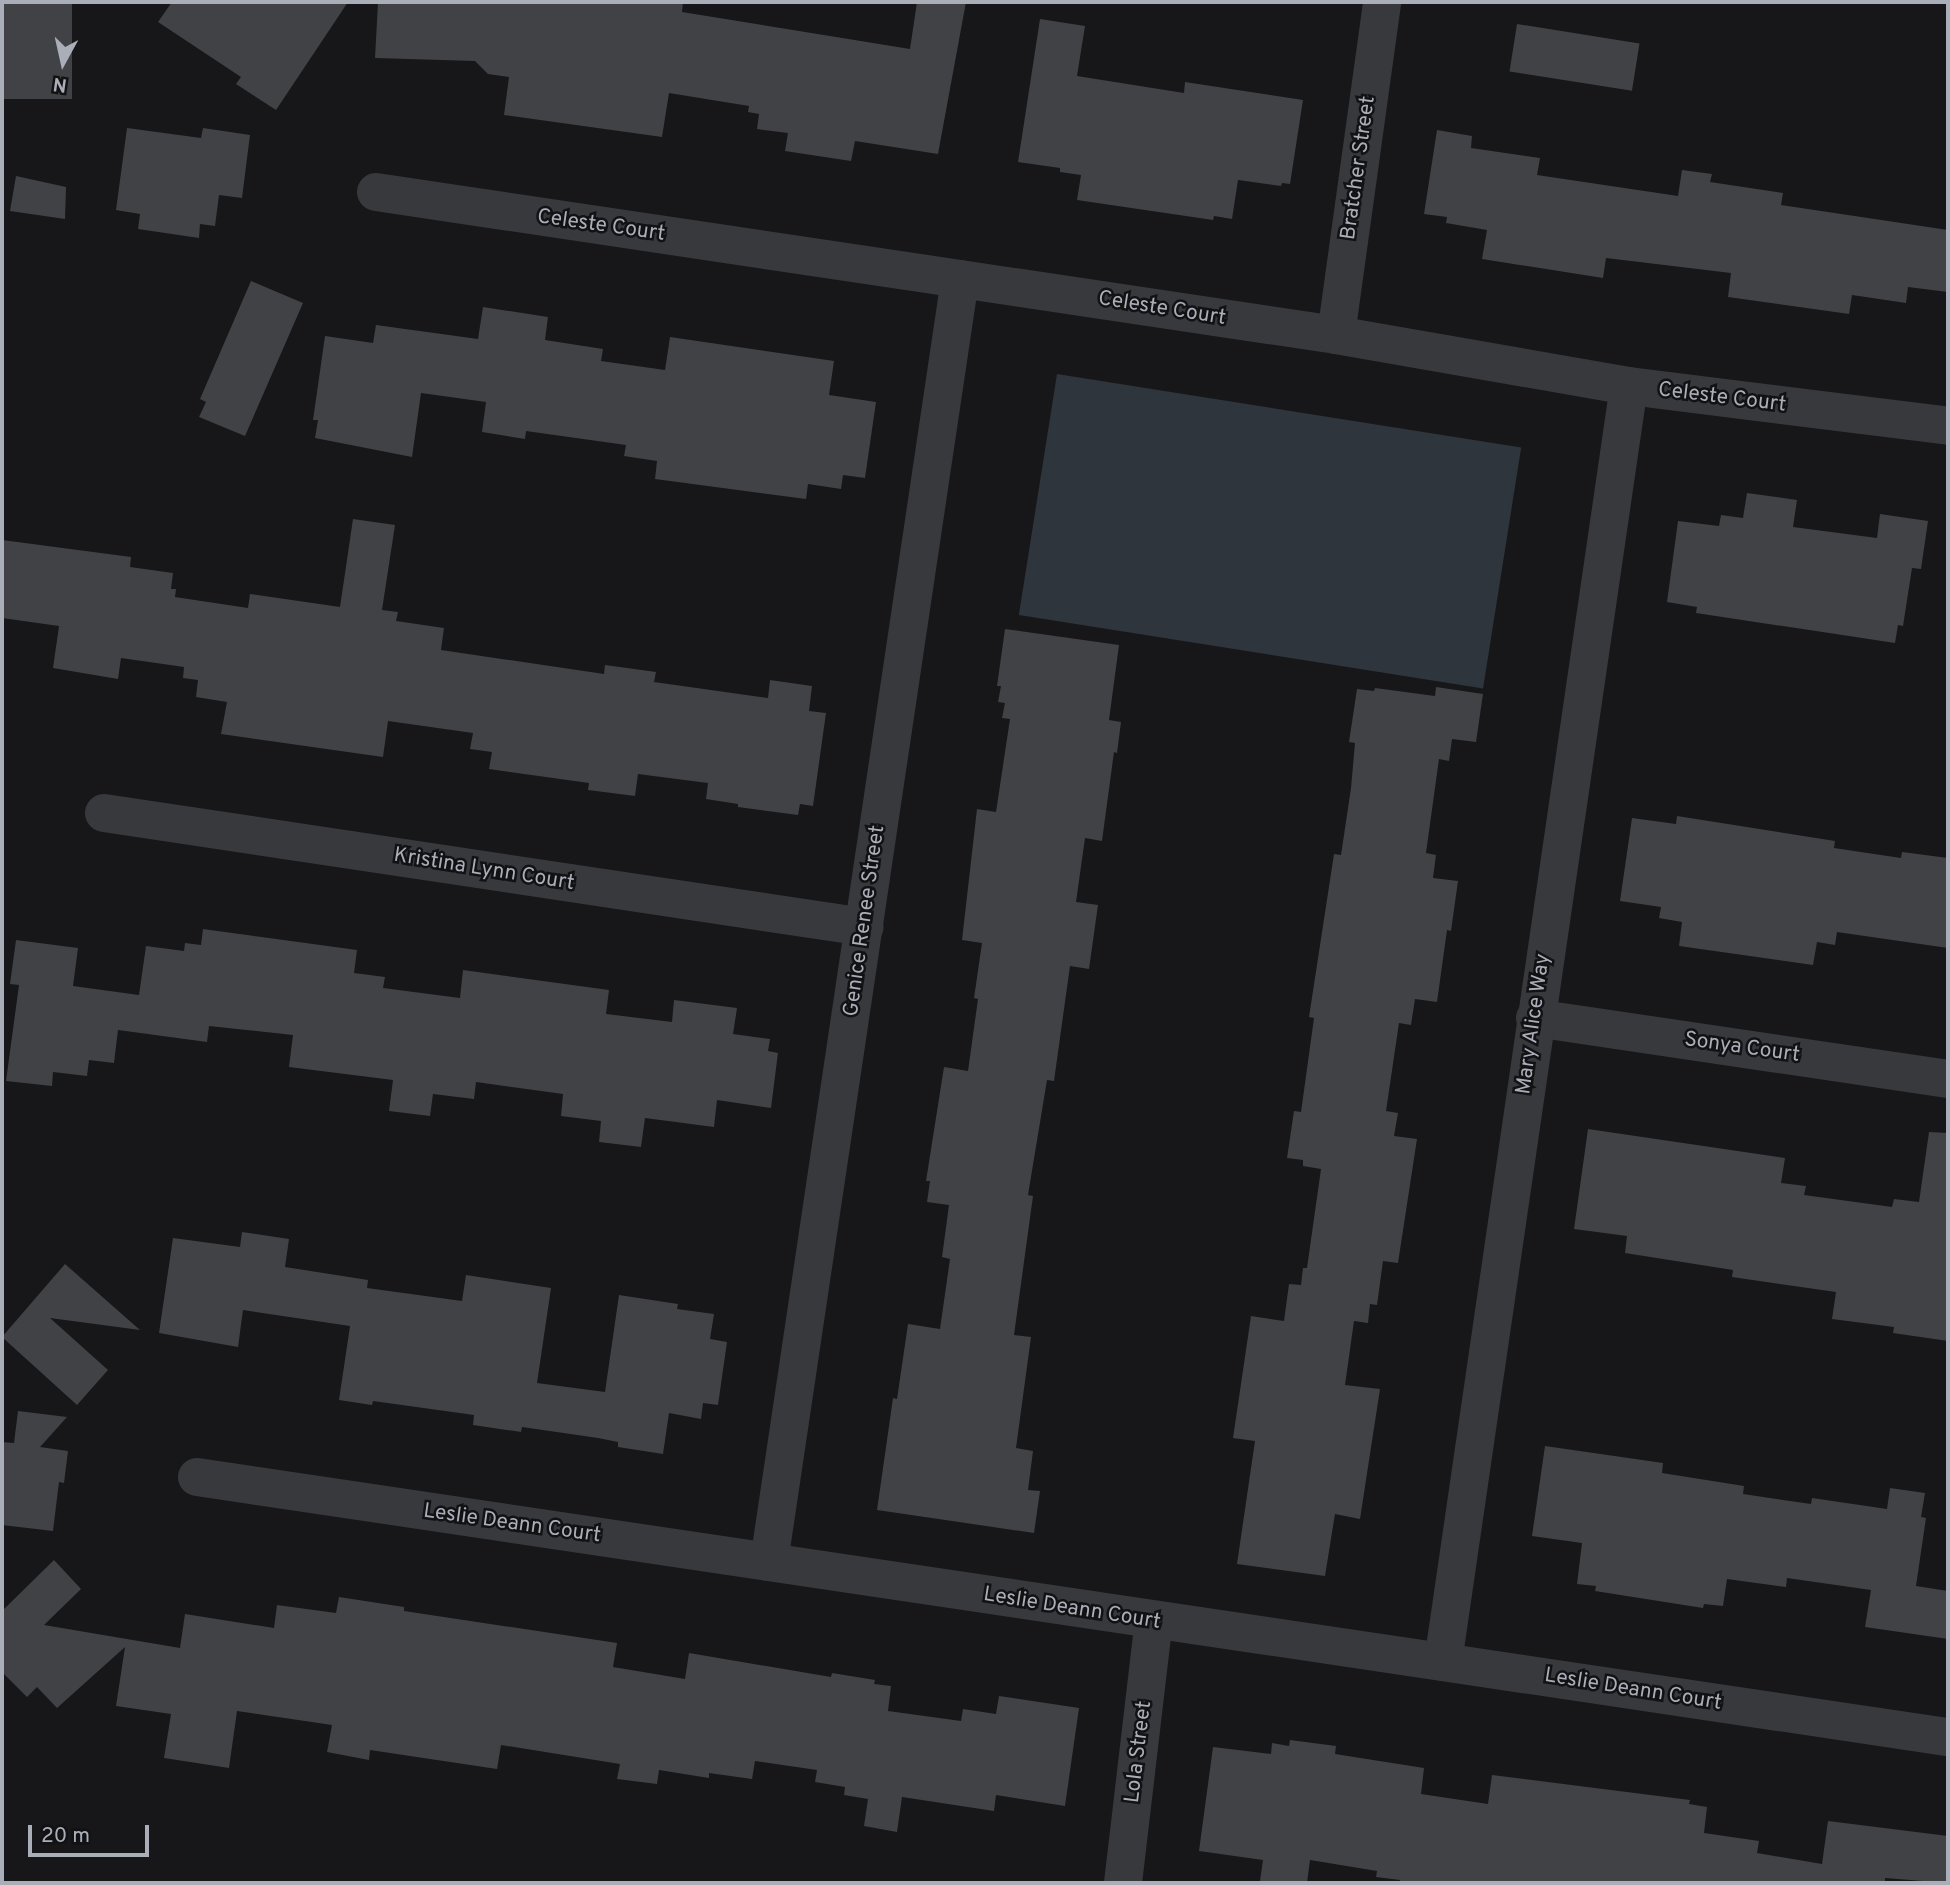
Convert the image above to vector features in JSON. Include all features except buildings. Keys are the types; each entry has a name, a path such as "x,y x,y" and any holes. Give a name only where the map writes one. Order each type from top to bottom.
{"street":[{"name":"Bratcher Street","path":"1336,335 1382,2"},
{"name":"Celeste Court","path":"376,192 1336,335 1629,386 1948,426"},
{"name":"Genice Renee Street","path":"769,1562 960,279"},
{"name":"Mary Alice Way","path":"1443,1662 1629,386"},
{"name":"Kristina Lynn Court","path":"104,813 864,927"},
{"name":"Sonya Court","path":"1535,1017 1948,1079"},
{"name":"Leslie Deann Court","path":"197,1477 1948,1737"},
{"name":"Lola Street","path":"1123,1883 1154,1621"}],"shaded area":[{"path":"1057,374 1521,448 1483,689 1019,615"}]}
